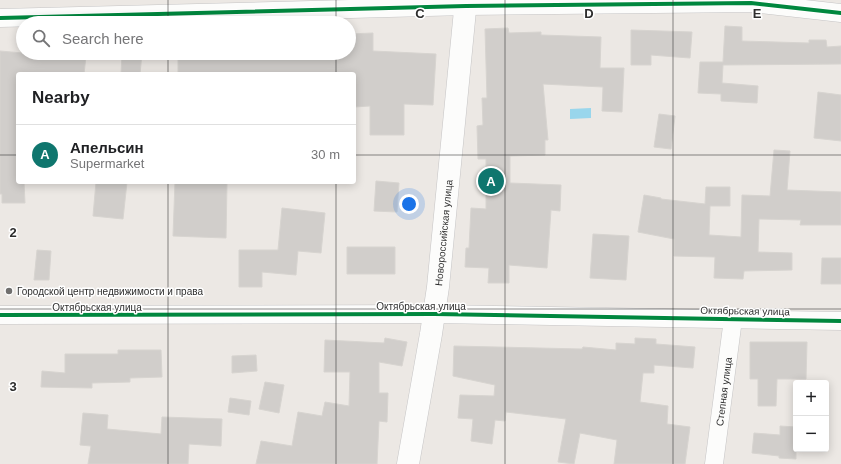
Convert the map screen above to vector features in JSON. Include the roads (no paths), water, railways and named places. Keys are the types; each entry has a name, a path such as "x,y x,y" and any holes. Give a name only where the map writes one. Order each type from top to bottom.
{"street":[{"path":"62,16 466,3 751,1 841,13"},
{"name":"Новороссийская улица","path":"408,464 434,314 466,3"},
{"path":"0,18 16,17"},
{"name":"Октябрьская улица","path":"0,315 434,314 841,321"},
{"name":"Степная улица","path":"714,464 733,319"}],"water":[{"path":"591,108 591,118 570,119 570,109"}],"place":[{"name":"Апельсин","path":"491,181"},
{"name":"Городской центр недвижимости и права","path":"9,291"}]}
